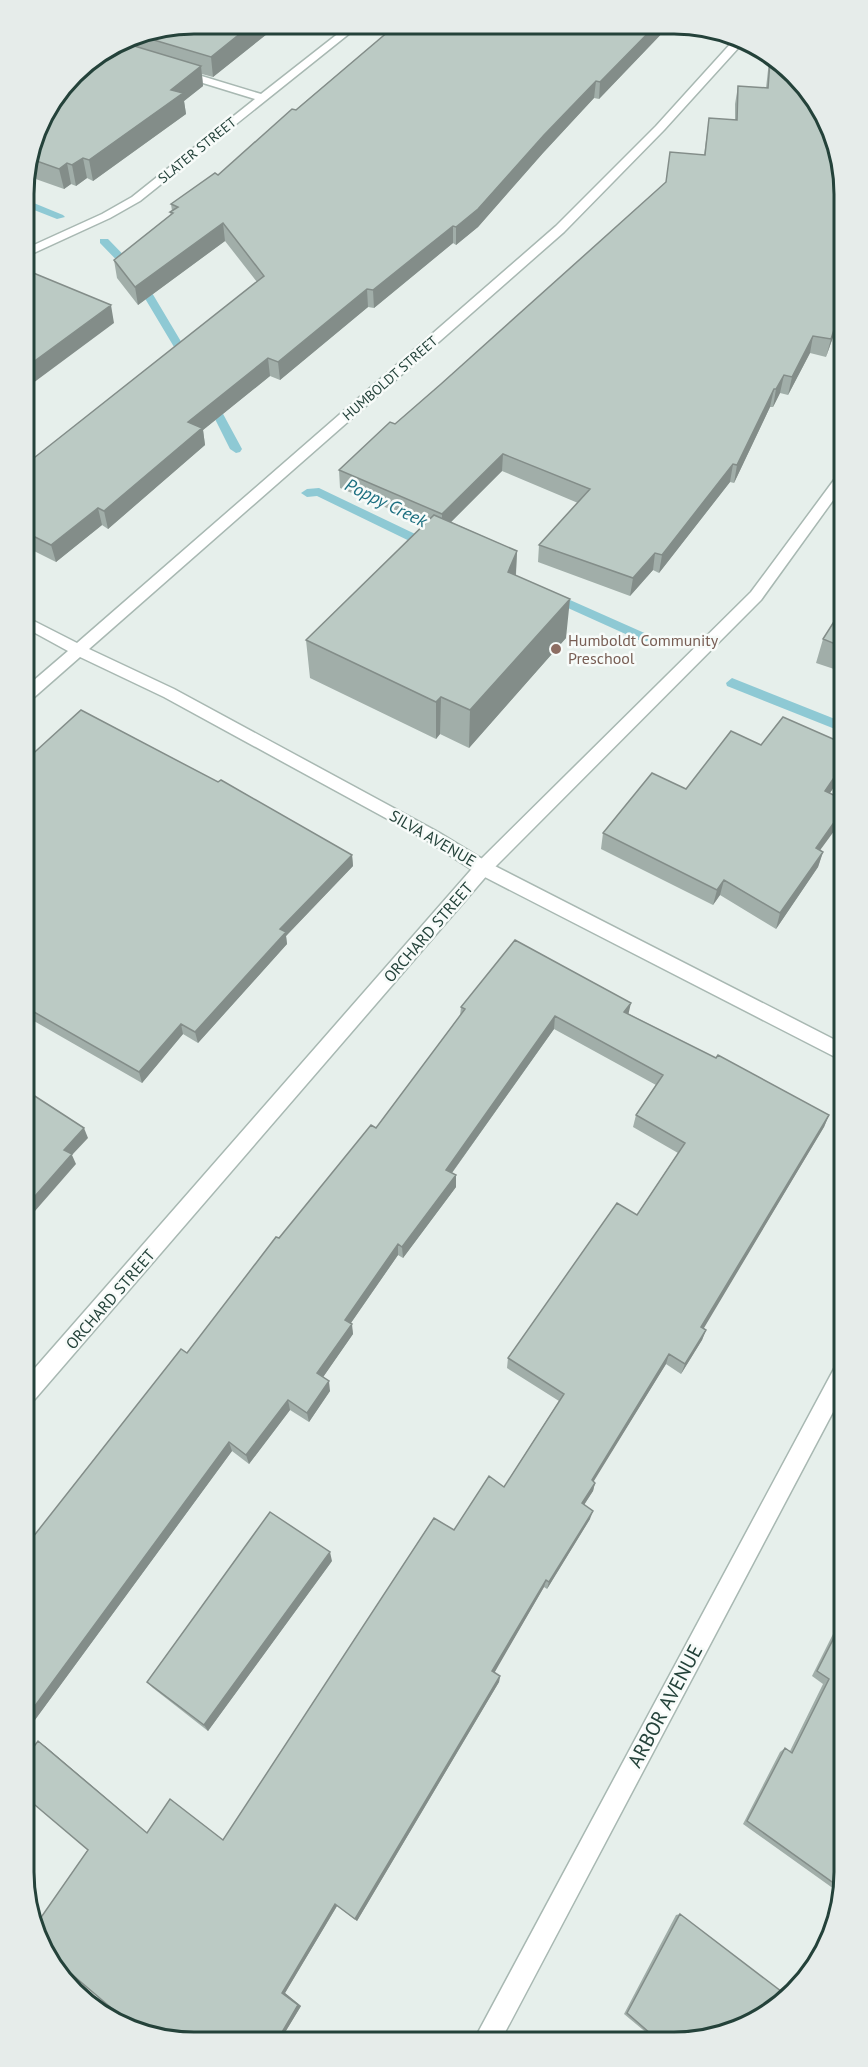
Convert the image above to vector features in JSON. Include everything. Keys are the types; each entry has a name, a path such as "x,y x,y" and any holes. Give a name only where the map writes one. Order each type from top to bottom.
{"street":[{"name":"SLATER STREET","path":"35,248 106,216 136,199 343,35"},
{"name":"HUMBOLDT STREET","path":"35,688 560,229 660,128 734,47"},
{"path":"173,71 262,98"},
{"name":"ORCHARD STREET","path":"34,1385 483,868 756,596 834,490"},
{"name":"SILVA AVENUE","path":"35,627 112,668 169,693 432,836 483,868 833,1048"},
{"name":"ARBOR AVENUE","path":"491,2032 833,1390"}],"building":[{"path":"647,34 600,82 596,81 478,209 456,227 453,226 373,290 367,289 278,362 268,358 188,422 202,428 104,511 98,508 51,545 35,537 35,457 264,276 223,223 135,287 114,260 173,213 170,212 178,207 171,204 215,173 218,175 292,109 296,110 385,35"},
{"path":"184,35 238,35 211,57 153,40"},
{"path":"135,46 201,66 171,90 183,93 89,160 83,158 72,165 67,163 59,169 38,162 47,133 56,114 74,89 106,61"},
{"path":"770,67 787,81 812,114 828,153 834,194 834,330 831,339 813,336 792,377 784,375 774,389 737,465 733,464 662,555 655,553 633,578 539,545 590,489 503,454 442,514 339,470 390,422 395,424 441,384 666,182 670,152 705,155 709,118 737,120 738,86 768,88"},
{"path":"35,274 111,305 35,361"},
{"path":"434,515 517,551 508,572 570,599 470,710 441,697 436,702 306,640"},
{"path":"834,622 834,643 823,639"},
{"path":"81,710 218,782 221,780 352,855 280,929 286,932 195,1032 181,1024 139,1072 35,1012 35,752"},
{"path":"783,717 834,739 834,778 825,791 834,795 834,823 816,848 823,852 780,913 724,880 717,890 603,833 652,773 686,789 731,731 761,745"},
{"path":"515,940 631,1003 624,1012 716,1058 718,1055 829,1115 701,1327 706,1330 685,1364 669,1354 592,1480 595,1483 582,1503 593,1511 549,1582 546,1580 492,1671 500,1676 355,1919 335,1904 282,1993 298,2005 282,2032 184,2032 143,2024 115,2011 71,1973 56,1953 47,1934 41,1917 88,1850 34,1804 34,1746 38,1741 147,1833 170,1799 223,1840 434,1518 454,1530 489,1476 504,1487 564,1394 508,1358 617,1203 637,1215 685,1143 636,1115 663,1075 555,1016 446,1170 456,1175 402,1247 398,1244 345,1320 352,1324 317,1373 329,1381 307,1413 288,1400 246,1455 229,1442 34,1707 34,1535 181,1349 187,1353 276,1237 279,1238 371,1125 376,1128 465,1009 461,1007"},
{"path":"34,1096 84,1128 64,1150 72,1154 34,1197"},
{"path":"270,1512 330,1552 204,1725 147,1682"},
{"path":"833,1639 833,1883 747,1821 785,1748 792,1753 829,1679 817,1671"},
{"path":"680,1914 781,1991 744,2016 715,2027 695,2031 649,2032 627,2013"}],"waterway":[{"name":"Poppy Creek","path":"35,207 60,217"},
{"name":"Poppy Creek","path":"104,241 135,273 187,360"},
{"name":"Poppy Creek","path":"210,399 236,449"},
{"name":"Poppy Creek","path":"307,493 319,492 430,546"},
{"name":"Poppy Creek","path":"552,596 645,638"},
{"name":"Poppy Creek","path":"732,683 834,723"}],"place":[{"name":"Humboldt Community Preschool","path":"556,649"}]}
